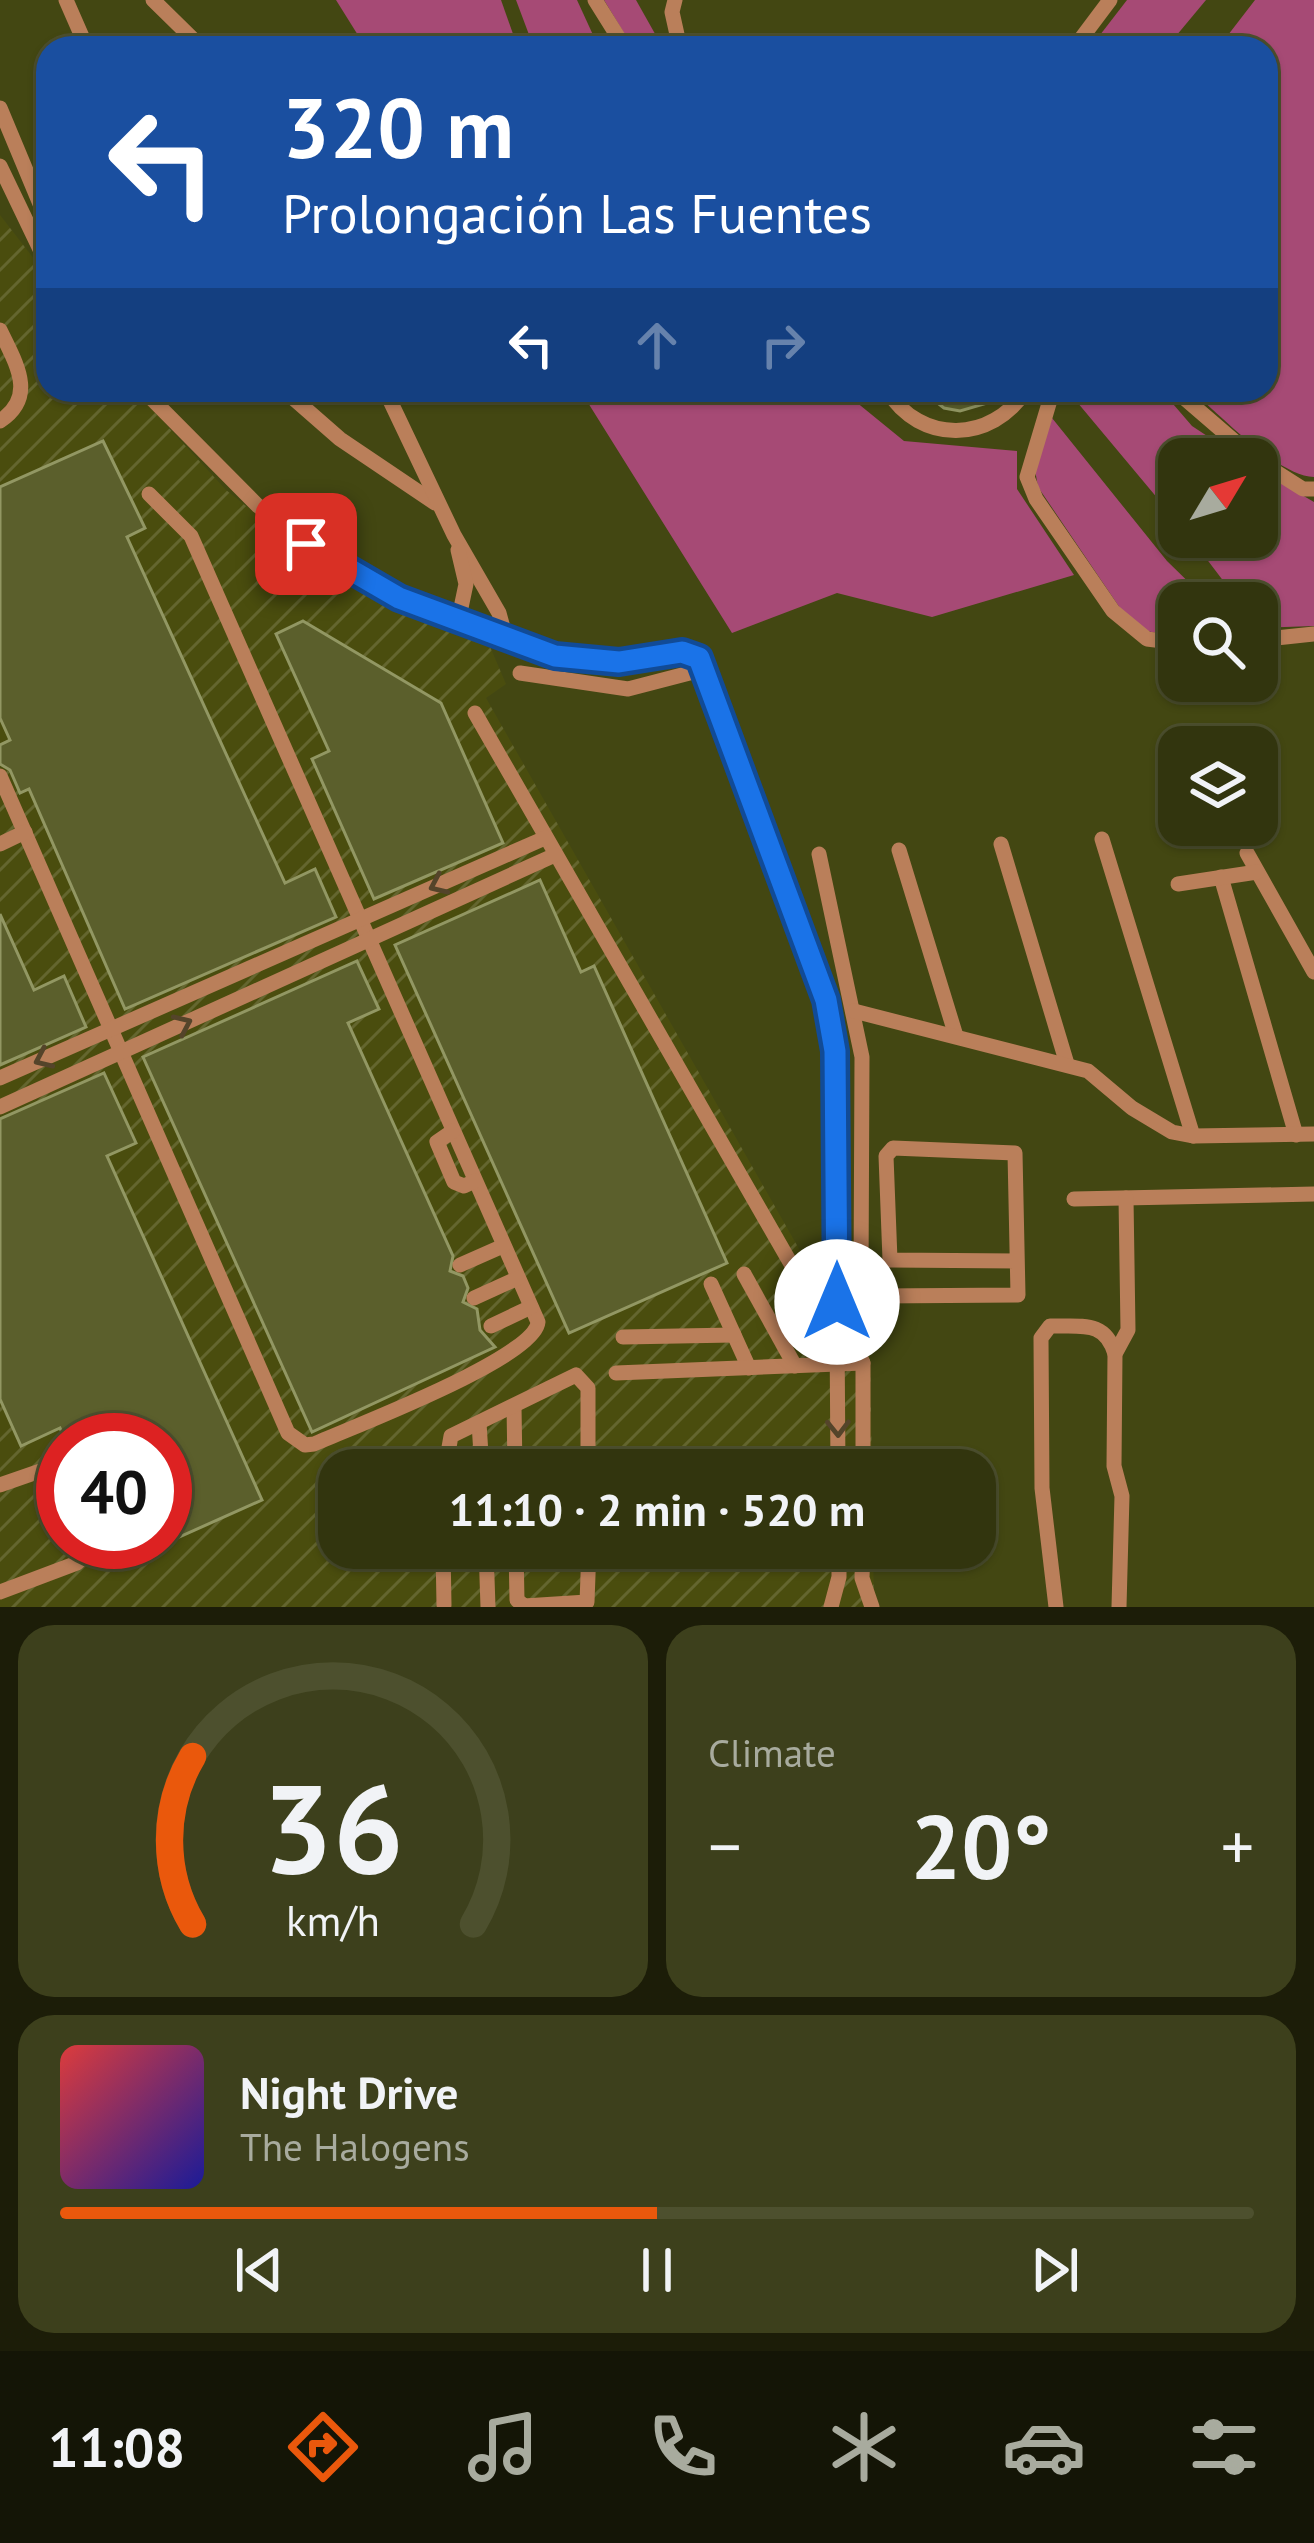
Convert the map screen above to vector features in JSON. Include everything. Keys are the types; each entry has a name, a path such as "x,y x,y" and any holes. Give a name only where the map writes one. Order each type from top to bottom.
{"street":[{"path":"67,0 82,36"},
{"path":"155,0 190,36"},
{"path":"596,0 618,36"},
{"path":"675,0 672,12 677,36"},
{"path":"1083,36 1110,0"},
{"path":"0,108 36,195"},
{"path":"0,166 36,241"},
{"path":"0,330 23,385 21,399 0,421"},
{"path":"154,402 219,472 306,544 355,576 507,642 555,656 619,662 693,652 705,669 826,1000 835,1051 838,1449"},
{"path":"298,402 340,439 439,506"},
{"path":"391,402 454,536 499,613 507,642"},
{"path":"894,402 923,425 957,433 982,429 1005,416 1016,402"},
{"path":"1050,402 1028,477 1036,499 1113,611 1147,638 1158,640"},
{"path":"1188,402 1231,438"},
{"path":"1278,473 1304,489 1314,489"},
{"path":"0,776 288,1433 314,1444 498,1361 538,1330 191,536 148,494"},
{"path":"454,536 466,584 458,622"},
{"path":"1278,638 1314,634"},
{"path":"520,673 628,689 705,669"},
{"path":"475,713 810,1297 837,1302 892,1296 1014,1298 1019,1292 1017,1159 1012,1150 887,1150 890,1260 1017,1261"},
{"path":"0,844 25,832"},
{"path":"0,1078 545,838"},
{"path":"1102,838 1193,1136"},
{"path":"1000,844 1067,1064"},
{"path":"899,850 956,1036"},
{"path":"819,854 862,1057 861,1281"},
{"path":"1246,854 1314,972"},
{"path":"0,1107 555,855"},
{"path":"1178,884 1257,872"},
{"path":"854,1011 1067,1064 1100,1078 1147,1119 1193,1136 1305,1134 1222,877"},
{"path":"1074,1199 1314,1194"},
{"path":"1115,1354 1128,1330 1126,1198"},
{"path":"460,1265 503,1246"},
{"path":"744,1274 795,1366"},
{"path":"474,1298 518,1278"},
{"path":"711,1284 749,1368"},
{"path":"837,1302 863,1363 863,1449"},
{"path":"491,1326 531,1307"},
{"path":"1056,1607 1042,1488 1040,1338 1050,1326 1100,1328 1109,1334 1115,1354 1114,1466 1122,1496 1119,1607"},
{"path":"623,1337 734,1335"},
{"path":"616,1373 863,1363"},
{"path":"447,1449 448,1439 582,1376 588,1388 588,1449"},
{"path":"514,1406 515,1449"},
{"path":"479,1423 481,1449"},
{"path":"0,1486 36,1473"},
{"path":"0,1592 61,1569"},
{"path":"444,1569 445,1605"},
{"path":"487,1569 488,1607"},
{"path":"517,1569 517,1600 524,1606 587,1602 588,1569"},
{"path":"831,1607 839,1569"},
{"path":"862,1569 872,1607"}],"shaded area":[{"path":"336,0 501,0 514,36 358,36"},
{"path":"516,0 577,0 594,36 530,36"},
{"path":"604,0 636,0 656,36 626,36"},
{"path":"1127,0 1206,0 1176,36 1099,36"},
{"path":"1255,0 1314,0 1314,477 1278,462 1278,438 1246,438 1204,402 1278,402 1278,36 1227,36"},
{"path":"0,215 36,262 36,402 145,402 226,490 306,554 397,606 488,642 506,684 486,698 819,1284 869,1288 872,1449 318,1449 318,1569 873,1569 874,1607 0,1607"},
{"path":"588,402 856,402 904,441 1017,451 1017,489 1074,575 932,617 837,593 732,633"},
{"path":"1077,402 1171,402 1210,438 1158,438 1158,499"},
{"path":"1052,418 1158,550 1158,558 1165,558 1188,582 1158,582 1158,633 1146,631 1122,611 1038,487 1035,470"},
{"path":"1278,481 1314,502 1314,626 1278,627 1278,582 1224,582 1206,558 1278,558"}],"building":[{"path":"936,402 991,402 960,411"},
{"path":"103,441 145,528 127,537 285,883 315,869 336,917 125,1009 29,789 20,793 10,770 0,764 0,745 10,740 0,718 0,487"},
{"path":"303,621 441,703 503,843 374,899 312,759 329,751 276,634"},
{"path":"540,880 581,972 594,966 727,1263 569,1333 395,945"},
{"path":"0,914 34,990 64,976 86,1027 0,1065"},
{"path":"357,961 379,1009 348,1023 453,1256 450,1271 463,1276 468,1288 463,1302 477,1309 480,1330 495,1347 312,1432 143,1057"},
{"path":"104,1073 136,1143 107,1156 262,1500 192,1531 192,1413 36,1413 36,1439 21,1446 0,1399 0,1119"}],"route":[{"path":"306,544 399,598 507,642 555,656 619,662 693,652 699,658 815,959 826,1000 835,1051 838,1128 837,1302"}]}
